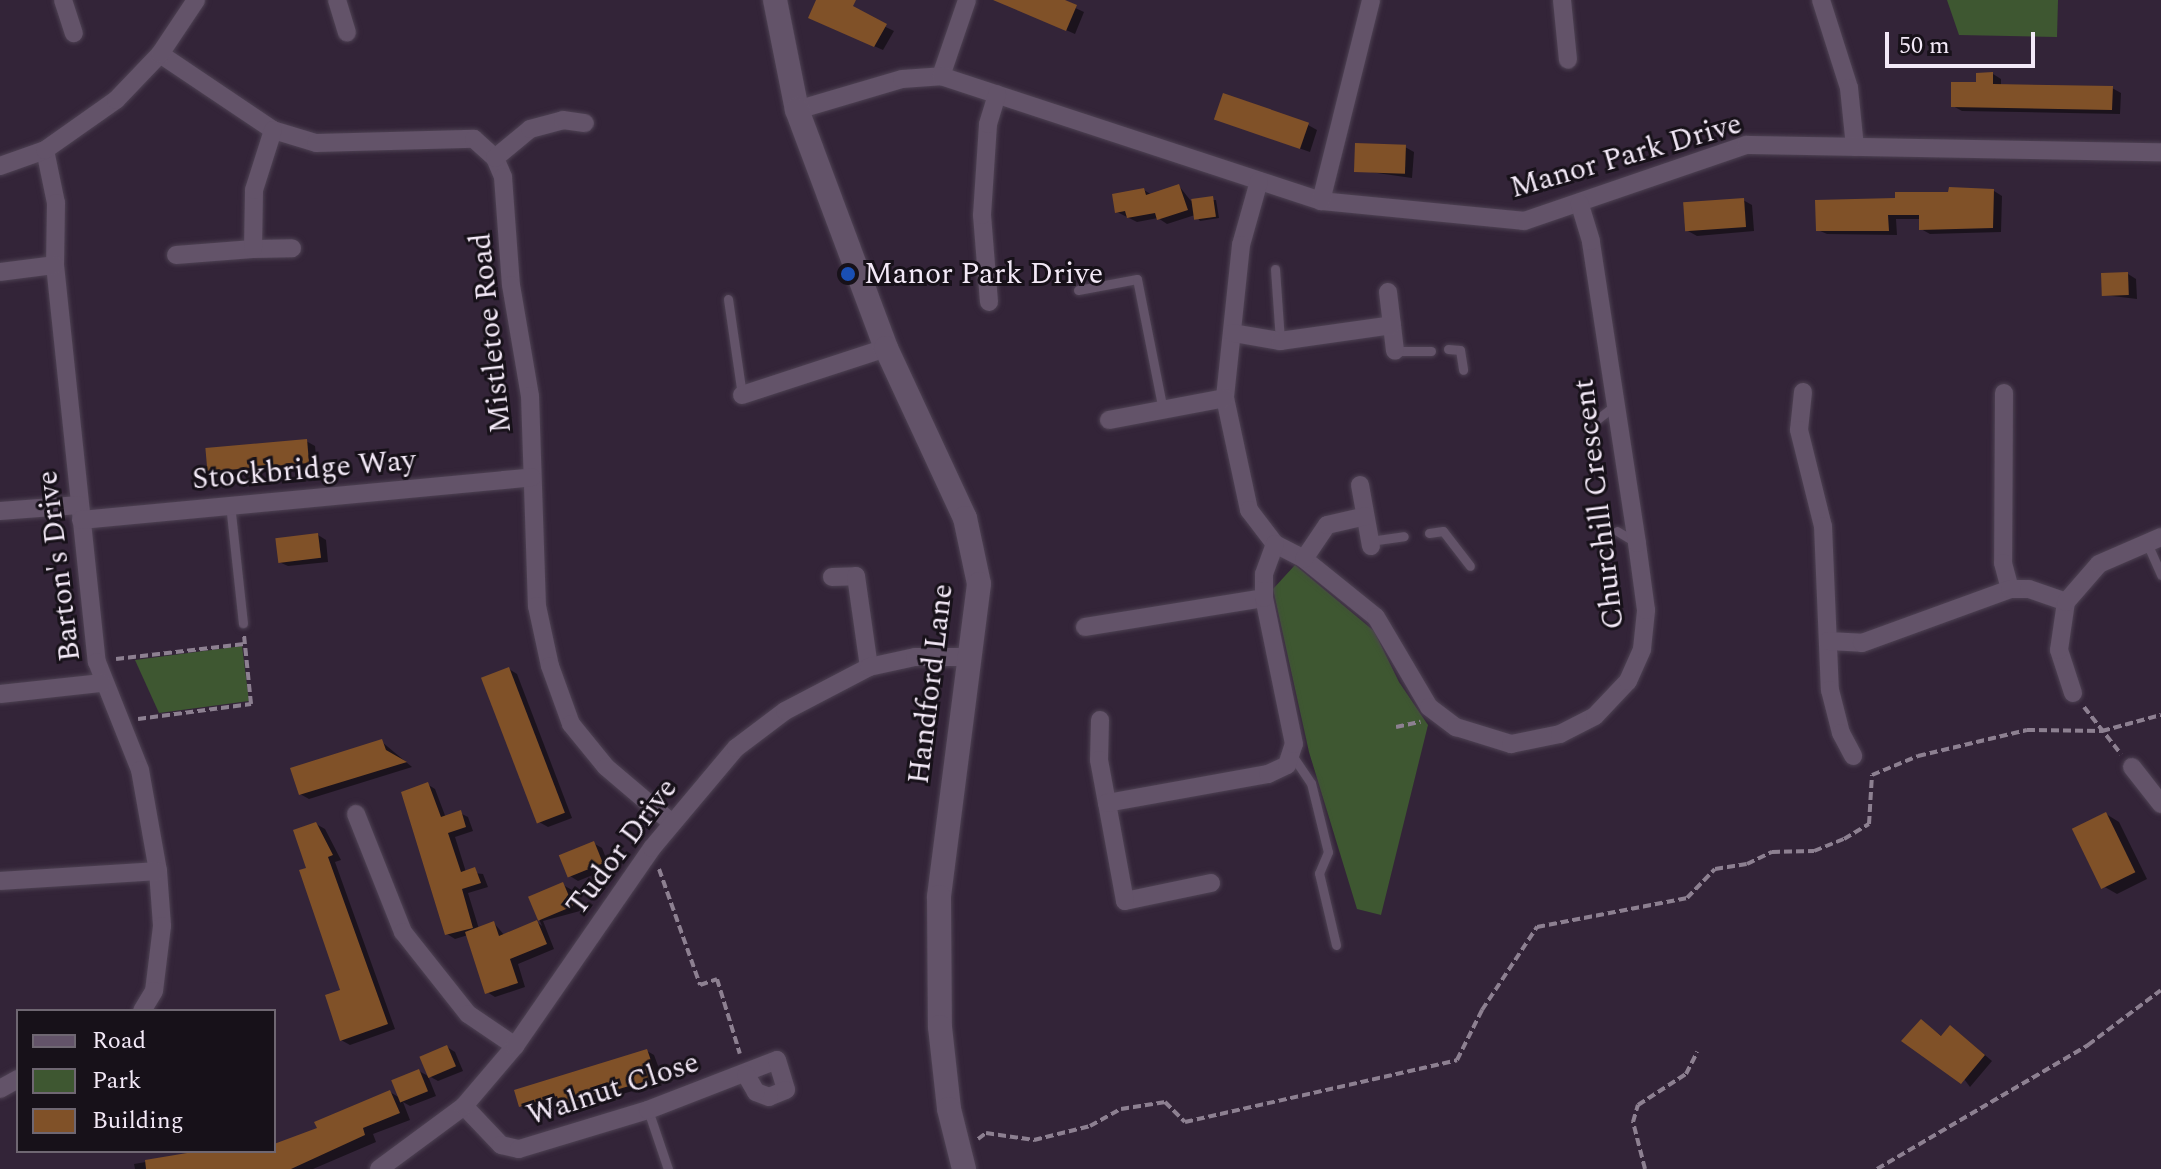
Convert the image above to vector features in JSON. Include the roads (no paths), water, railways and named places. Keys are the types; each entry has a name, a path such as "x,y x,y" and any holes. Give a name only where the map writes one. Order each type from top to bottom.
{"street":[{"path":"63,0 74,33"},
{"path":"0,166 45,150 116,100 160,54 196,0"},
{"path":"337,0 347,32"},
{"name":"Handford Lane","path":"775,0 797,110 886,348 965,518 979,584 972,657 943,835 939,897 940,1027 962,1161"},
{"path":"941,76 967,0"},
{"path":"1321,201 1371,0"},
{"path":"1562,0 1568,60"},
{"path":"1821,0 1849,88 1855,147"},
{"path":"160,54 273,130 316,143 474,139 495,158 530,129 563,120 585,123"},
{"name":"Manor Park Drive","path":"797,110 902,79 941,76 1321,201 1524,221 1746,145 2161,152"},
{"path":"989,302 982,215 988,124 997,94"},
{"path":"253,249 254,190 273,130"},
{"name":"Barton's Drive","path":"45,150 56,203 55,265 97,662 102,683 124,721 140,770 158,871 162,926 154,991 143,1009"},
{"name":"Mistletoe Road","path":"495,158 503,177 511,285 530,396 537,606 550,666 571,724 606,767 672,823"},
{"name":"Churchill Crescent","path":"1259,181 1241,245 1225,398 1249,510 1275,544 1304,559 1376,617 1429,707 1456,727 1511,744 1560,734 1595,716 1628,681 1642,649 1646,610 1637,543 1617,404 1580,204"},
{"path":"176,255 292,248"},
{"path":"0,272 55,265"},
{"path":"1388,292 1395,351"},
{"path":"1233,333 1280,341 1392,325"},
{"path":"742,395 886,348"},
{"path":"1803,392 1799,430 1823,526 1830,690 1841,733 1853,756"},
{"path":"2004,393 2003,563 2010,589"},
{"path":"1109,420 1225,398"},
{"name":"Stockbridge Way","path":"0,511 80,512 230,504 532,477"},
{"path":"1360,485 1370,543"},
{"path":"1304,559 1327,525 1365,516"},
{"path":"2073,693 2059,650 2066,602 2099,564 2154,540"},
{"path":"1107,803 1268,774 1287,765 1292,755 1264,598 1264,574 1275,544"},
{"path":"832,577 856,576 869,667"},
{"path":"1828,641 1862,643 2010,589 2029,589 2066,602"},
{"path":"1085,627 1264,598"},
{"name":"Tudor Drive","path":"379,1169 464,1106 515,1046 652,848 736,748 785,711 869,667 915,657 972,657"},
{"path":"0,694 102,683"},
{"path":"1100,720 1099,760 1125,901 1211,883"},
{"path":"2132,767 2161,804"},
{"path":"356,814 403,932 468,1014 515,1046"},
{"path":"0,881 158,871"},
{"name":"Walnut Close","path":"464,1106 501,1145 519,1149 648,1110 746,1075"}],"lane":[{"path":"1275,269 1280,341"},
{"path":"1078,290 1137,279 1163,410"},
{"path":"728,299 742,395"},
{"path":"1448,349 1460,350 1463,370"},
{"path":"1395,351 1431,351"},
{"path":"1595,421 1617,404"},
{"path":"230,504 243,623"},
{"path":"1429,533 1443,531 1470,566"},
{"path":"1617,531 1637,543"},
{"path":"1370,543 1404,536"},
{"path":"2154,540 2161,575"},
{"path":"1292,755 1311,783 1328,852 1319,873 1336,945"},
{"path":"648,1110 668,1169"}],"place":[{"name":"Manor Park Drive","path":"848,274"}]}
